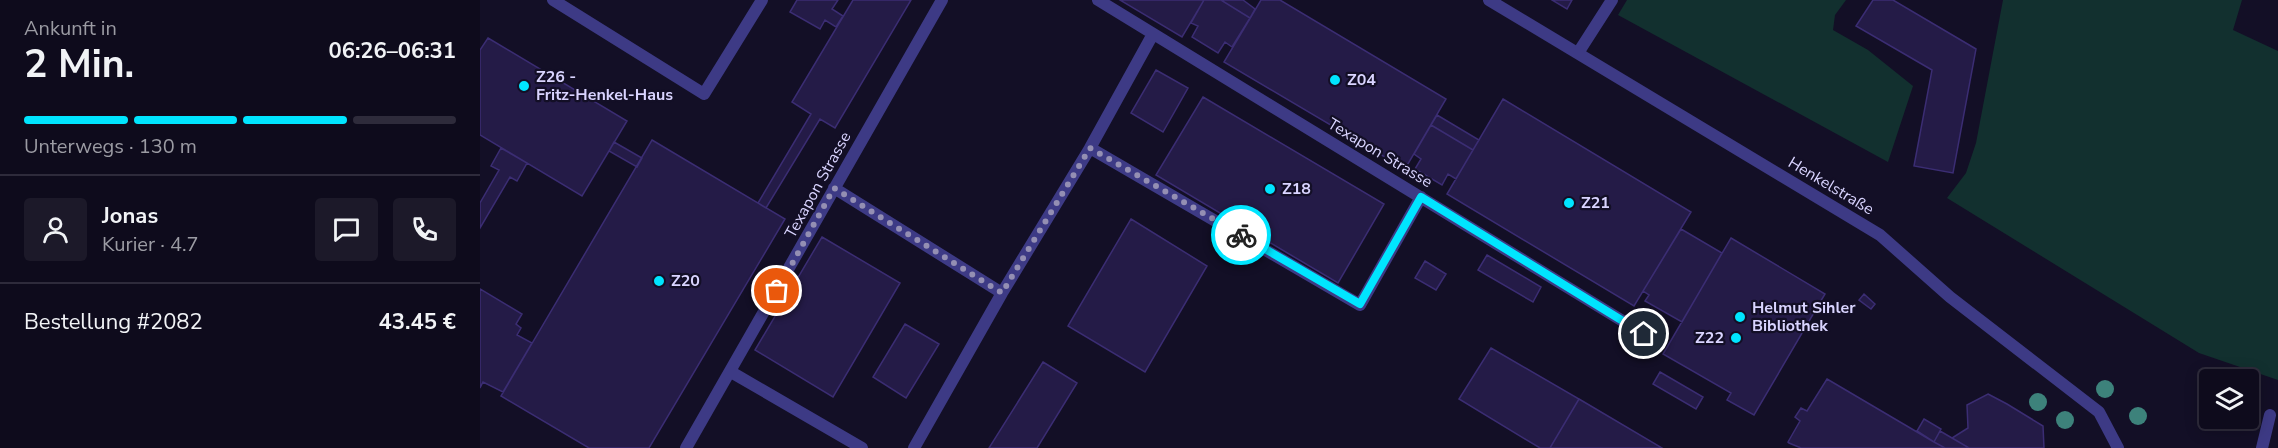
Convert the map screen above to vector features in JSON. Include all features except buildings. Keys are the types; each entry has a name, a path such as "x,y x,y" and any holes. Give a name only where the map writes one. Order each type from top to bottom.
{"lane":[{"path":"553,0 704,94 762,0"},
{"name":"Texapon Strasse","path":"686,448 942,0"},
{"name":"Texapon Strasse","path":"1098,0 1644,334"},
{"name":"Henkelstraße","path":"1489,0 1880,235 1950,297 2099,412 2118,448"},
{"path":"1578,53 1612,0"},
{"path":"914,448 1002,293 1090,148 1153,34"},
{"path":"1090,148 1360,304 1421,197"},
{"path":"834,188 1002,293"},
{"path":"731,372 862,448"},
{"path":"2262,448 2270,414"}],"green space":[{"path":"1627,0 1846,0 1835,15 1833,30 1868,50 1913,86 1888,162 1618,15"},
{"path":"2003,0 2242,0 2233,30 2278,51 2278,380 2259,374 2259,369 2246,369 2199,353 1947,198 1966,173 1976,143"}],"way so far":[{"path":"777,291 834,188 1002,293 1090,148 1241,235"}],"place":[{"name":"Z04","path":"1335,80"},
{"name":"Z26 - Fritz-Henkel-Haus","path":"524,86"},
{"name":"Z18","path":"1270,189"},
{"name":"Z21","path":"1569,203"},
{"name":"Z20","path":"659,281"},
{"name":"Helmut Sihler Bibliothek","path":"1740,317"},
{"name":"Z22","path":"1736,338"}],"route":[{"path":"1241,235 1360,304 1421,197 1644,334"}]}
